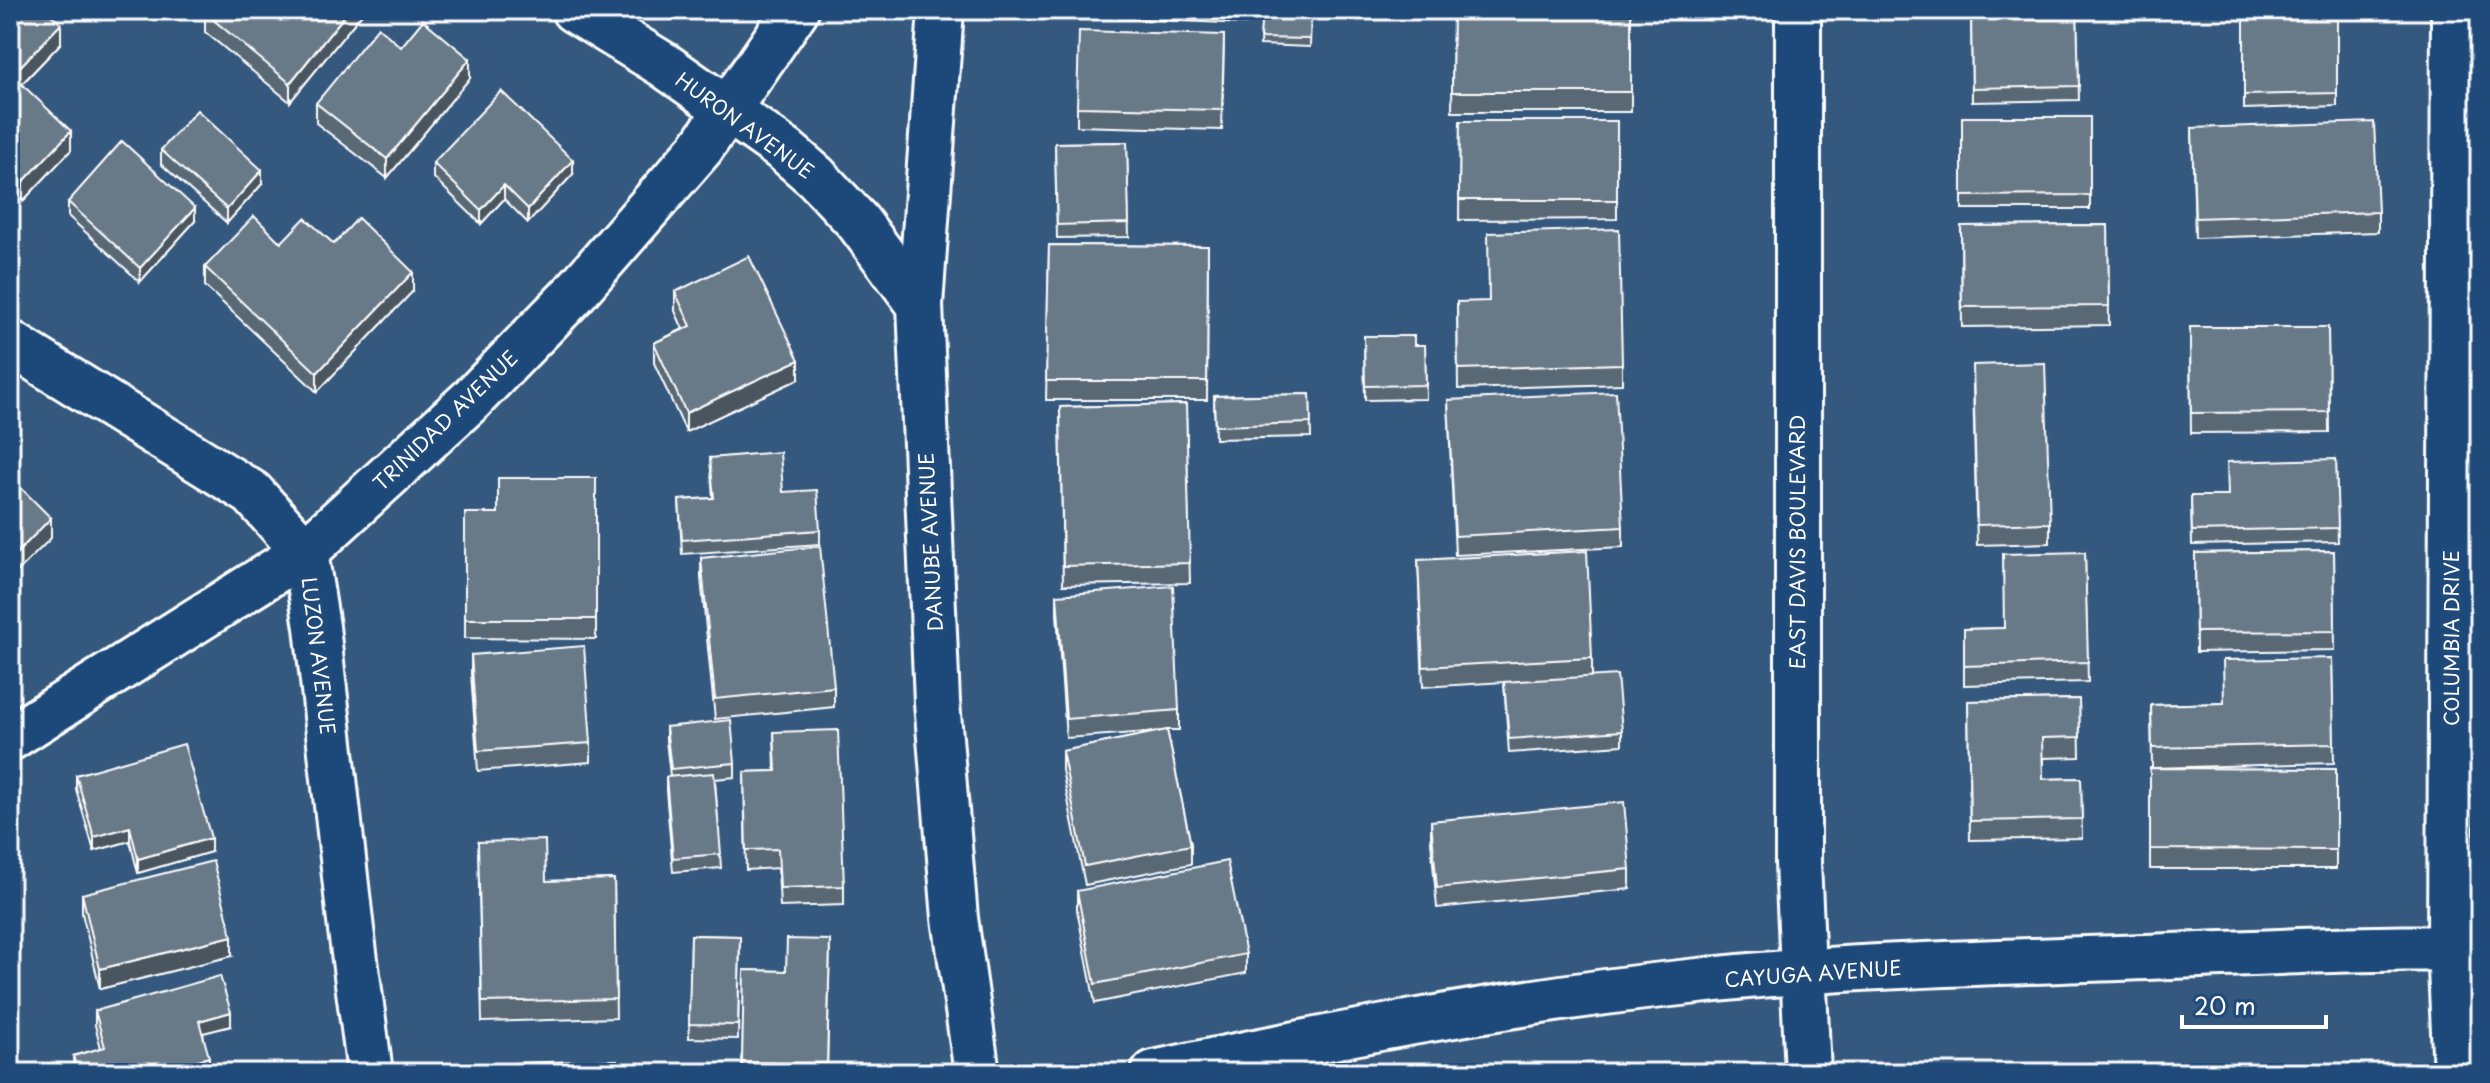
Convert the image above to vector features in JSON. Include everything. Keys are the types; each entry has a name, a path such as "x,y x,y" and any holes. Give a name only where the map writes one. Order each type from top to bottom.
{"street":[{"name":"HURON AVENUE","path":"574,10 664,65 786,151 816,177 858,222 920,305"},
{"name":"TRINIDAD AVENUE","path":"10,738 305,552 472,399 572,296 701,148 796,10"},
{"name":"DANUBE AVENUE","path":"941,10 920,305 937,702 955,918 977,1073"},
{"name":"EAST DAVIS BOULEVARD","path":"1798,10 1798,863 1808,1073"},
{"name":"COLUMBIA DRIVE","path":"2454,10 2465,948 2456,1073"},
{"name":"LUZON AVENUE","path":"10,343 252,493 305,552 317,627 370,1073"},
{"name":"CAYUGA AVENUE","path":"1154,1073 1483,1011 1688,982 1928,965 2465,948"}],"building":[{"path":"18,10 46,10 61,24 12,75 71,131 23,182 10,169 10,18"},
{"path":"207,10 349,10 290,83 205,13"},
{"path":"1262,10 1311,10 1310,39 1260,38"},
{"path":"1453,10 1631,10 1631,92 1452,92"},
{"path":"1971,10 2077,10 2079,86 1972,88"},
{"path":"2244,10 2337,10 2337,93 2244,95"},
{"path":"423,20 470,59 387,159 316,103 378,27 401,47"},
{"path":"1079,31 1224,35 1222,110 1077,107"},
{"path":"501,91 573,160 528,209 504,185 481,210 433,163"},
{"path":"197,110 262,170 227,209 161,150"},
{"path":"1962,117 2090,117 2090,195 1962,196"},
{"path":"1460,121 1617,121 1617,200 1459,200"},
{"path":"2374,122 2378,212 2195,218 2192,128"},
{"path":"122,141 195,208 140,268 68,202"},
{"path":"1127,142 1129,223 1057,225 1055,143"},
{"path":"254,216 281,243 305,218 334,244 358,218 413,272 317,373 205,267"},
{"path":"2108,225 2109,306 1962,307 1961,226"},
{"path":"1619,229 1622,364 1458,369 1457,302 1489,301 1488,233"},
{"path":"1049,245 1208,246 1207,381 1046,381"},
{"path":"749,256 799,360 686,413 654,343 691,326 675,292"},
{"path":"2190,327 2328,327 2329,412 2191,413"},
{"path":"1364,336 1414,336 1414,345 1425,345 1426,385 1365,386"},
{"path":"2045,363 2050,523 1977,525 1973,365"},
{"path":"1616,392 1623,527 1455,536 1448,400"},
{"path":"1310,394 1311,423 1215,426 1214,396"},
{"path":"1186,404 1190,563 1063,566 1060,407"},
{"path":"780,452 783,492 817,490 820,530 682,540 679,500 714,498 710,458"},
{"path":"2336,459 2338,528 2192,531 2191,496 2228,496 2227,462"},
{"path":"10,477 51,518 10,560"},
{"path":"498,478 596,478 596,619 465,619 465,513 498,513"},
{"path":"820,546 834,687 715,699 701,558"},
{"path":"1587,551 1592,658 1423,667 1418,560"},
{"path":"2334,551 2335,631 2196,632 2195,553"},
{"path":"2085,552 2088,662 1964,666 1964,629 2004,628 2003,554"},
{"path":"1173,586 1179,710 1066,719 1057,595"},
{"path":"584,646 591,743 478,751 471,655"},
{"path":"2332,658 2334,744 2152,748 2151,705 2224,703 2223,660"},
{"path":"1617,675 1622,731 1509,739 1504,682"},
{"path":"2079,699 2080,737 2042,738 2043,779 2081,778 2082,819 1970,821 1968,701"},
{"path":"731,720 735,763 671,769 666,727"},
{"path":"838,730 844,886 780,888 778,849 746,850 744,772 776,771 774,732"},
{"path":"1167,730 1191,845 1085,866 1062,751"},
{"path":"184,744 211,838 138,859 130,827 94,837 76,775"},
{"path":"2150,768 2336,769 2336,850 2150,849"},
{"path":"714,773 721,854 673,858 666,777"},
{"path":"1624,802 1630,869 1437,888 1431,821"},
{"path":"545,840 546,881 614,879 616,999 482,1002 478,842"},
{"path":"213,861 232,936 100,969 82,894"},
{"path":"1227,861 1246,954 1095,984 1077,891"},
{"path":"691,935 740,936 738,1025 689,1024"},
{"path":"787,939 830,940 827,1064 742,1062 744,970 786,971"},
{"path":"220,976 231,1012 199,1021 209,1057 152,1073 78,1073 73,1056 105,1047 95,1011"},
{"path":"617,1060 617,1073 517,1073 516,1063"}]}
